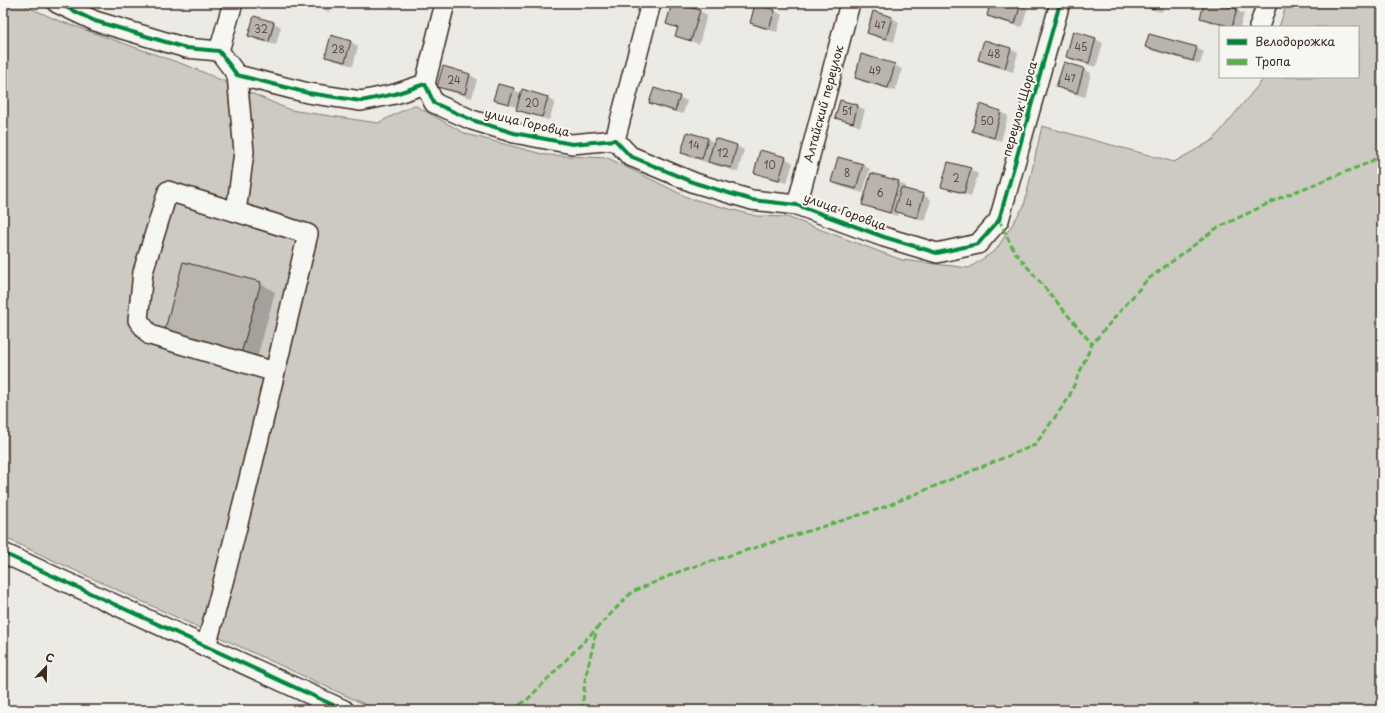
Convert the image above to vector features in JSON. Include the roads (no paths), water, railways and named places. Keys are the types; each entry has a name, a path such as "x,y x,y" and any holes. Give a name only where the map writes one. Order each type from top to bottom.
{"street":[{"path":"57,3 103,23 186,48 219,51 237,75 244,152 236,212"},
{"path":"219,51 233,3"},
{"path":"237,75 308,92 361,101 395,94 425,84 445,3"},
{"path":"615,140 651,3"},
{"name":"Алтайский переулок","path":"797,205 850,3"},
{"name":"переулок Щорса","path":"999,220 1060,3"},
{"path":"1259,26 1267,3"},
{"name":"улица Горовца","path":"425,84 434,103 472,120 514,133 572,144 615,140 630,156 696,182 752,200 797,205 884,237 937,254 978,244 999,220"},
{"path":"206,646 241,518 308,234 168,191 143,272 138,320 150,334 275,372"},
{"path":"3,553 344,710"}]}
